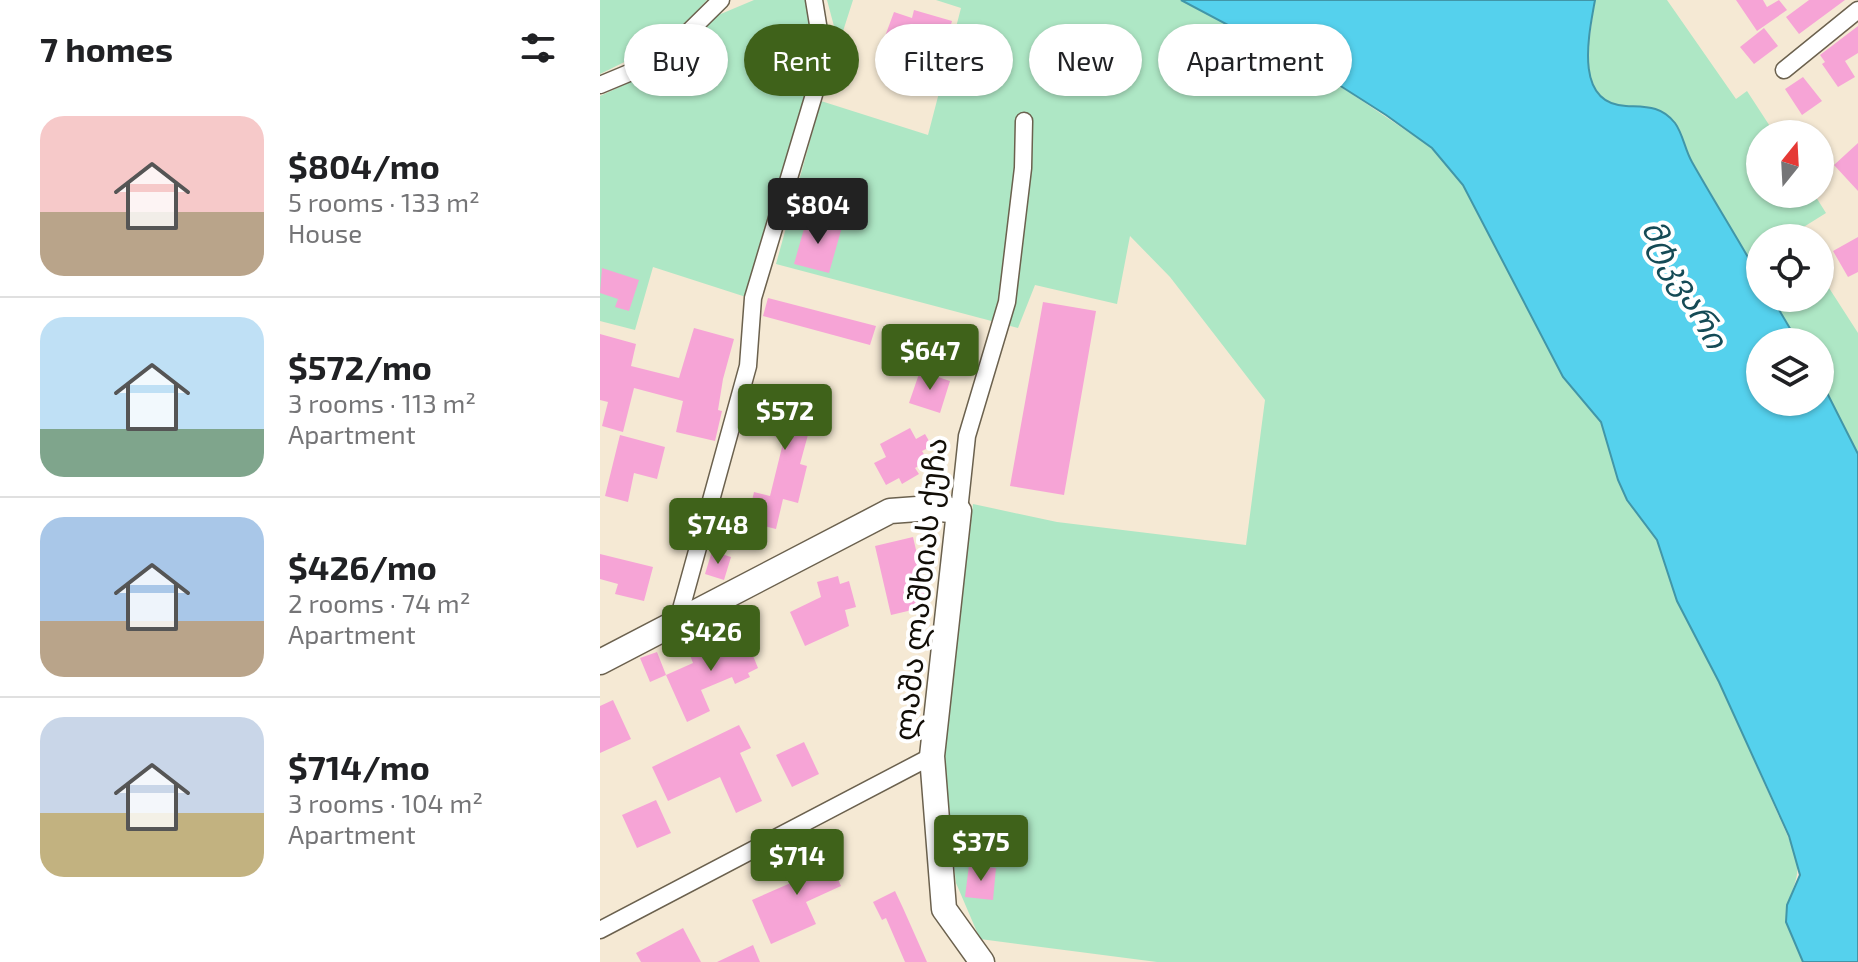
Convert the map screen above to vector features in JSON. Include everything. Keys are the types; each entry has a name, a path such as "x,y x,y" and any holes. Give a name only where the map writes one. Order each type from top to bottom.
{"street":[{"path":"600,85 660,60 721,0"},
{"path":"678,620 748,366 753,298 819,78 822,49 814,0"},
{"path":"1784,70 1858,10"},
{"name":"ლაშა ლაშხიას ქუჩა","path":"982,962 944,909 932,756 967,436 1007,302 1023,168 1024,121"},
{"path":"600,662 890,511 931,508 959,511"},
{"path":"600,930 932,756"}],"green space":[{"path":"600,0 707,0 683,24 624,24 624,62 600,74"},
{"path":"754,0 806,0 811,24 744,24 744,96 807,96 746,297 653,267 635,330 600,321 600,96 624,85 624,96 728,96 728,24 708,24 716,16"},
{"path":"827,0 853,0 845,24 833,24"},
{"path":"936,0 1181,0 1226,24 1158,24 1158,96 1352,94 1432,148 1463,185 1563,377 1601,422 1627,500 1657,540 1677,601 1719,682 1797,857 1797,876 1787,920 1803,962 1157,962 980,939 956,883 939,747 951,687 973,504 1057,522 1246,545 1265,400 1170,277 1130,236 1117,304 1035,285 1018,328 776,264 821,101 928,135 938,96 1013,96 1013,24 957,24 961,8"},
{"path":"1595,0 1667,0 1736,99 1747,91 1766,120 1746,120 1746,208 1823,208 1826,213 1808,224 1746,224 1746,254 1688,154 1676,124 1645,106 1622,106 1602,100 1592,85 1587,58"},
{"path":"1834,296 1858,333 1858,454 1834,407 1834,328 1790,328 1780,312 1834,312"}],"water":[{"name":"მტკვარი","path":"1181,0 1595,0 1588,65 1591,81 1598,93 1609,102 1658,110 1675,123 1692,162 1746,254 1746,312 1780,312 1790,328 1746,328 1746,416 1834,416 1834,407 1858,454 1858,962 1803,962 1786,922 1787,905 1800,875 1789,836 1719,682 1677,601 1657,540 1627,500 1601,422 1563,377 1463,185 1432,148 1352,93 1352,24 1226,24"}],"building":[{"path":"1736,0 1763,0 1767,7 1779,0 1787,10 1757,31"},
{"path":"1809,0 1845,0 1799,34 1786,17"},
{"path":"914,10 952,21 951,24 890,24 894,12 912,18"},
{"path":"1858,26 1858,53 1845,61 1855,77 1838,87 1822,64 1825,62 1820,55"},
{"path":"1764,28 1778,46 1754,64 1740,47"},
{"path":"1803,77 1822,101 1802,115 1785,89"},
{"path":"1858,143 1858,191 1834,165"},
{"path":"807,218 842,227 829,273 794,264"},
{"path":"1858,237 1858,272 1848,277 1834,250"},
{"path":"602,268 639,280 629,311 615,307 618,299 600,293"},
{"path":"768,298 876,326 870,345 763,316"},
{"path":"1043,302 1096,311 1064,495 1010,486"},
{"path":"694,328 734,339 723,379 718,410 722,411 715,441 676,432 683,401 634,388 623,432 602,426 608,402 600,400 600,334 636,344 631,366 679,378"},
{"path":"920,371 950,381 940,413 909,403"},
{"path":"773,385 818,398 800,464 807,466 798,503 783,499 776,529 747,522 754,492 770,496 784,439 760,432"},
{"path":"910,428 916,439 925,434 932,446 922,451 928,461 915,468 919,474 902,484 899,478 886,485 874,463 886,457 880,444"},
{"path":"620,435 665,447 657,479 634,473 628,502 605,496"},
{"path":"913,537 929,606 891,615 875,546"},
{"path":"712,551 731,557 724,580 705,574"},
{"path":"600,554 653,567 644,601 615,594 618,584 600,579"},
{"path":"838,576 840,584 849,581 856,607 845,610 849,626 805,646 790,612 821,597 817,582"},
{"path":"743,631 758,668 748,673 750,677 735,684 732,677 701,690 710,711 687,722 666,675 693,663 690,655"},
{"path":"657,652 666,675 650,682 640,658"},
{"path":"613,700 631,739 600,753 600,706"},
{"path":"739,725 751,748 740,753 762,801 736,813 720,777 668,801 652,767"},
{"path":"804,742 819,774 792,787 776,755"},
{"path":"656,800 671,833 637,848 622,815"},
{"path":"822,844 841,886 806,902 816,924 771,944 752,900 809,875 799,854"},
{"path":"969,865 996,868 993,900 965,897"},
{"path":"895,891 927,962 905,962 886,918 882,920 873,902"},
{"path":"683,928 701,962 641,962 636,953"},
{"path":"753,945 760,962 717,962"}]}
